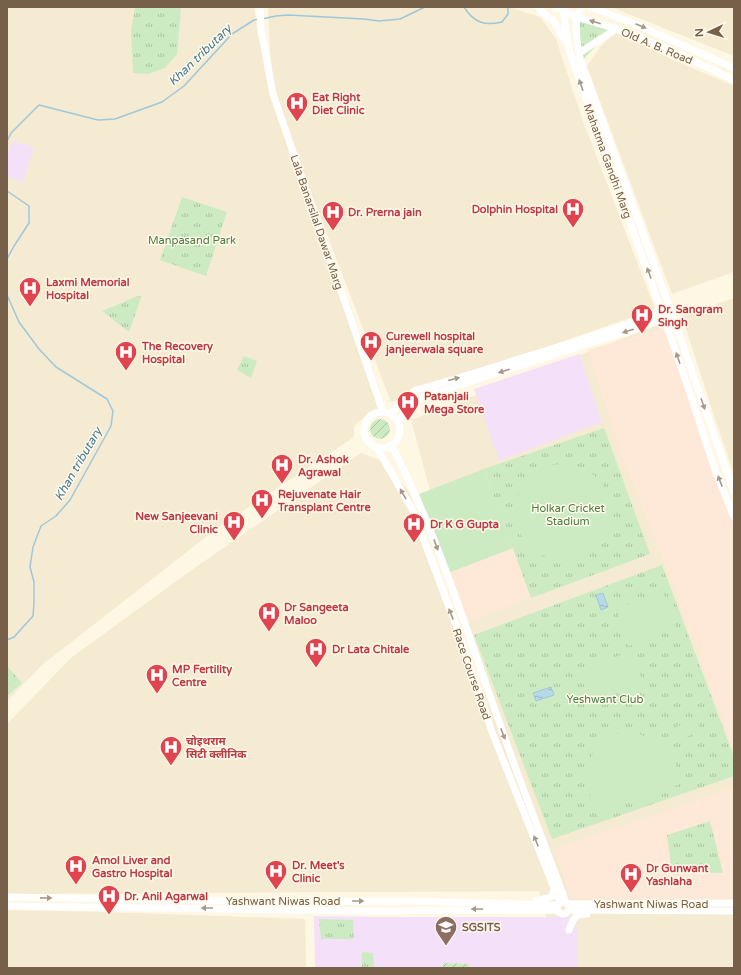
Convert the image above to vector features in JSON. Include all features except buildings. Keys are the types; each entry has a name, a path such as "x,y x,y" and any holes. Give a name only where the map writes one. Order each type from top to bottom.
{"main road":[{"name":"Lala Banarsilal Dawar Marg","path":"260,7 261,29 273,94 382,412"},
{"path":"538,7 544,14 553,20 569,49"},
{"path":"555,7 564,8"},
{"path":"577,17 582,7"},
{"name":"Old A. B. Road","path":"593,7 654,32 734,68"},
{"name":"Mahatma Gandhi Marg","path":"564,8 569,49 664,318"},
{"name":"Old A. B. Road","path":"564,8 577,17 616,29 668,49 734,80"},
{"name":"Mahatma Gandhi Marg","path":"577,17 576,40 581,62 672,314"},
{"path":"579,53 616,29"},
{"path":"391,414 402,401 416,390 577,342 645,318 669,307"},
{"path":"398,422 408,406 422,397 647,325 672,314 734,492"},
{"path":"664,318 715,470 734,517"},
{"path":"382,412 391,414 398,422 400,432 396,442 392,446 382,449 372,446 366,440 363,431 368,418 373,414 382,412"},
{"name":"Race Course Road","path":"392,446 421,505 468,633 563,906"},
{"name":"Race Course Road","path":"376,448 412,509 460,636 492,732 557,887"},
{"path":"533,904 537,901 551,897 557,887 565,889 568,896 581,904"},
{"name":"Yashwant Niwas Road","path":"7,898 283,902 402,901 533,904 596,910 734,911"},
{"name":"Yashwant Niwas Road","path":"7,906 363,910 563,906 581,904 734,903"},
{"path":"569,930 576,916 581,914 592,914 596,910"}],"shaded area":[{"path":"7,7 254,7 258,34 266,63 385,407 369,412 354,426 354,437 220,526 42,665 7,701"},
{"path":"268,7 509,7 540,17 556,39 583,121 655,309 391,402 275,98 270,51"},
{"path":"611,7 734,7 734,56"},
{"path":"616,32 669,58 734,86 734,272 672,294 587,66 601,46"},
{"path":"13,141 34,147 22,183 7,176 7,154"},
{"path":"734,298 734,474 682,316"},
{"path":"661,324 734,595 734,968 560,968 539,891 7,894 7,724 71,658 186,574 361,453 380,460 408,490 493,724 411,420"},
{"path":"665,328 734,512 734,751 661,554 621,454 588,350"},
{"path":"579,354 602,422 499,461 474,389"},
{"path":"513,548 531,598 466,622 448,573"},
{"path":"734,787 734,900 571,899 554,849"},
{"path":"7,910 305,919 306,968 7,968"},
{"name":"SGSITS","path":"314,916 563,917 572,919 577,927 578,968 315,968"}],"green space":[{"path":"135,7 181,7 177,54 165,68 148,74 133,73 131,31"},
{"path":"577,17 613,28 581,62"},
{"name":"Manpasand Park","path":"182,197 227,212 206,276 160,260"},
{"path":"142,295 129,332 102,311 138,296"},
{"path":"244,356 257,361 251,378 237,370"},
{"path":"380,419 387,422 390,429 387,436 380,439 373,436 370,429 373,422"},
{"name":"Holkar Cricket Stadium","path":"604,428 650,554 531,598 484,469"},
{"name":"Holkar Cricket Stadium","path":"563,464 581,467 597,478 608,494 611,512 608,530 597,546 581,557 563,560 545,557 529,546 518,530 515,512 518,494 529,478 545,467"},
{"path":"484,469 513,548 448,573 419,494"},
{"name":"Yeshwant Club","path":"662,565 734,757 734,776 552,839 474,635"},
{"path":"663,592 676,629 629,646 616,608"},
{"path":"632,651 643,683 590,701 579,670"},
{"path":"7,666 22,683 7,696"},
{"path":"696,719 701,731 681,739 676,727"},
{"path":"631,731 650,739 664,750 675,764 683,783 597,813 588,782 588,771 594,751 610,736"},
{"path":"710,821 723,873 672,872 667,835"},
{"path":"319,919 353,920 354,939 321,939"},
{"path":"362,952 373,953 374,968 362,968"},
{"path":"443,963 469,964 469,968 443,968"}],"water":[{"path":"603,593 608,607 601,610 596,595"},
{"path":"551,687 554,695 536,701 533,693"}],"waterway":[{"name":"Khan tributary","path":"262,19 288,15 379,21 400,19 425,7"},
{"name":"Khan tributary","path":"464,7 476,20 490,24 502,22 508,14 508,7"},
{"name":"Khan tributary","path":"7,141 11,133 39,105 98,120 115,119 162,102 184,86 232,34 254,20 259,19"},
{"name":"Khan tributary","path":"7,191 29,206 29,223 7,259"},
{"name":"Khan tributary","path":"7,295 19,322 39,349 56,367 107,399 113,411 111,426 70,500 56,516 41,526 33,547 30,567 34,582 33,616 14,637 7,640"}],"place":[{"name":"Eat Right Diet Clinic","path":"297,122"},
{"name":"Dolphin Hospital","path":"573,228"},
{"name":"Dr. Prerna jain","path":"333,232"},
{"name":"Laxmi Memorial Hospital","path":"30,308"},
{"name":"Dr. Sangram Singh","path":"642,334"},
{"name":"Curewell hospital janjeerwala square","path":"371,362"},
{"name":"The Recovery Hospital","path":"126,372"},
{"name":"Patanjali Mega Store","path":"408,422"},
{"name":"Dr. Ashok Agrawal","path":"282,484"},
{"name":"Rejuvenate Hair Transplant Centre","path":"262,520"},
{"name":"New Sanjeevani Clinic","path":"234,542"},
{"name":"Dr K G Gupta","path":"414,544"},
{"name":"Dr Sangeeta Maloo","path":"269,632"},
{"name":"Dr Lata Chitale","path":"316,668"},
{"name":"MP Fertility Centre","path":"157,694"},
{"name":"चोइथराम सिटी क्लीनिक","path":"171,766"},
{"name":"Amol Liver and Gastro Hospital","path":"76,886"},
{"name":"Dr. Meet's Clinic","path":"276,890"},
{"name":"Dr Gunwant Yashlaha","path":"631,894"},
{"name":"Dr. Anil Agarwal","path":"109,916"},
{"name":"SGSITS","path":"446,946"}]}
